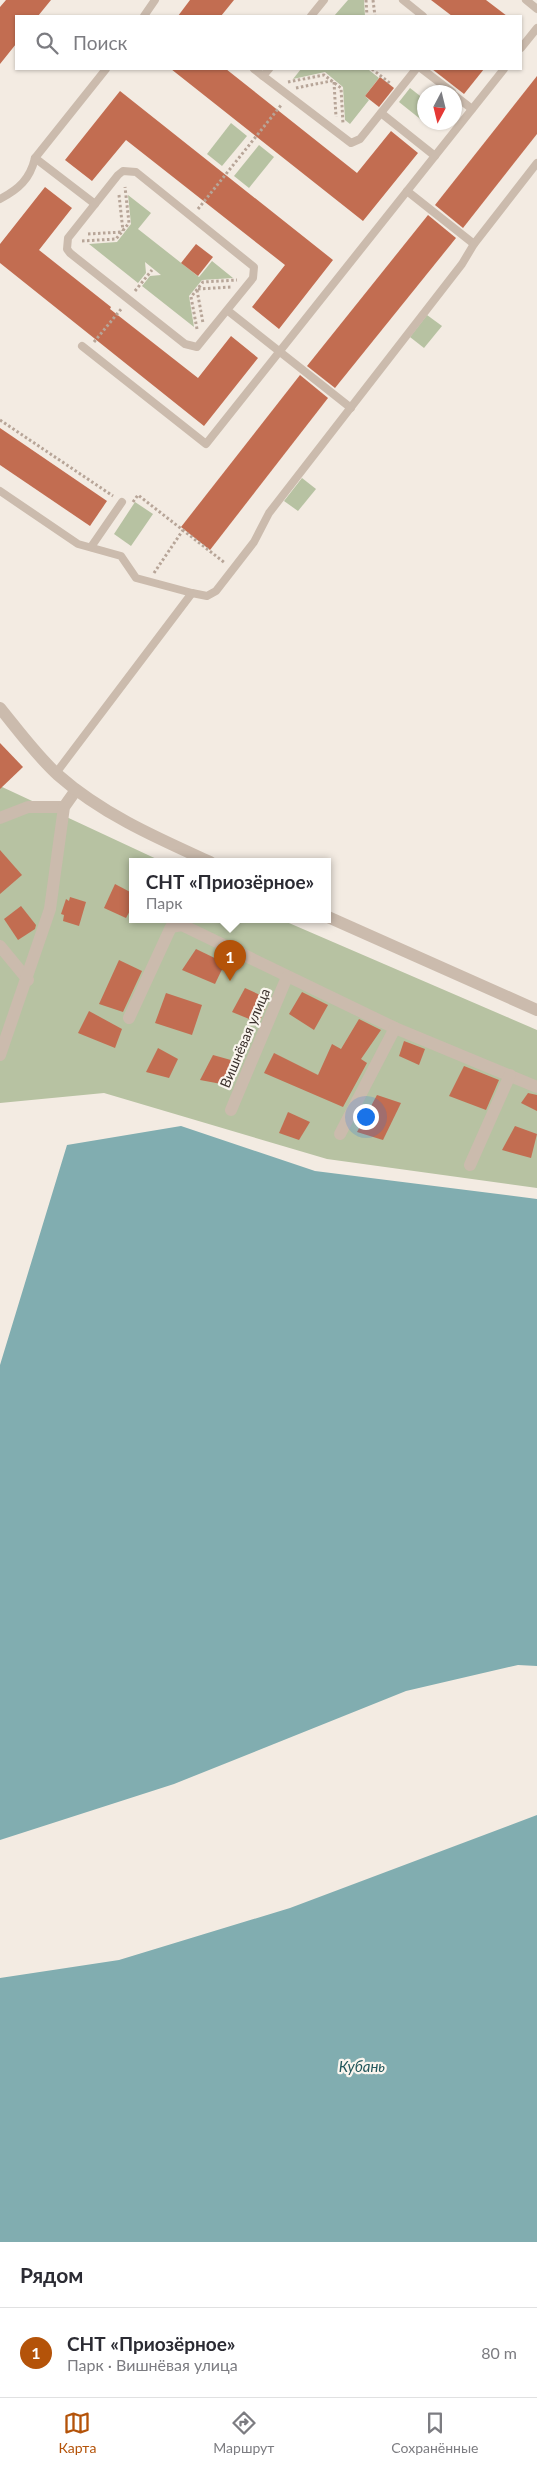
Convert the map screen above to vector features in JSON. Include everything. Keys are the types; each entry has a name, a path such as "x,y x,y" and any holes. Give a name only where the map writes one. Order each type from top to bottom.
{"street":[{"path":"0,708 56,774 76,790 113,816 202,858"},
{"path":"0,1055 28,980 50,909 64,806 76,790"},
{"path":"0,818 28,807 64,806"},
{"path":"331,918 537,1010"},
{"path":"130,1018 172,927 182,925 395,1028 537,1087"},
{"path":"0,946 28,980"},
{"name":"Вишнёвая улица","path":"231,1110 287,977"},
{"path":"340,1134 395,1028"},
{"path":"470,1164 510,1075"}],"lane":[{"path":"145,15 155,0"},
{"path":"312,15 324,0"},
{"path":"403,0 422,15"},
{"path":"526,0 537,9"},
{"path":"522,47 537,28"},
{"path":"0,199 17,190 32,172 35,158 105,70"},
{"path":"255,70 351,143 360,139 415,70"},
{"path":"263,76 268,70"},
{"path":"423,70 442,85"},
{"path":"85,348 206,444 503,70"},
{"path":"462,101 472,109"},
{"path":"381,113 435,156"},
{"path":"35,158 95,204"},
{"path":"0,491 78,544 121,556 132,574 148,582 207,596 216,590 254,542 269,513 462,264 474,244 537,163"},
{"path":"124,171 136,172 192,216 254,267 253,278 201,343 191,347 67,249 68,238 118,175 124,171"},
{"path":"407,191 474,244"},
{"path":"227,310 351,408"},
{"path":"91,547 122,502"},
{"path":"56,774 192,593"}],"path":[{"path":"366,0 368,15"},
{"path":"373,0 375,15"},
{"path":"373,70 399,90"},
{"path":"288,82 324,75 341,88 343,126"},
{"path":"295,88 333,82"},
{"path":"333,82 336,120"},
{"path":"192,216 288,96"},
{"path":"82,241 116,239 123,231 129,223 125,187"},
{"path":"119,194 123,231"},
{"path":"88,234 123,231"},
{"path":"85,348 152,270"},
{"path":"198,333 191,297 197,289 203,282 240,280"},
{"path":"197,289 235,286"},
{"path":"197,289 204,325"},
{"path":"148,582 183,530"}],"green space":[{"path":"348,0 364,0 365,15 335,15"},
{"path":"300,70 369,70 379,78 365,96 369,100 350,124 345,120 343,87 325,72 293,79"},
{"path":"410,88 417,94 417,116 399,102"},
{"path":"231,123 247,136 222,166 207,154"},
{"path":"259,145 274,157 249,188 234,176"},
{"path":"128,195 151,213 138,229 199,277 212,261 233,278 202,280 189,296 194,327 142,286 150,276 161,275 145,262 146,273 138,283 89,244 117,242 131,224"},
{"path":"427,315 442,326 424,348 410,337"},
{"path":"302,478 316,489 298,511 284,501"},
{"path":"135,502 153,514 131,546 114,534"},
{"path":"0,786 154,858 129,858 129,923 289,923 537,1030 537,1188 327,1159 104,1093 0,1103"}],"water":[{"path":"181,1126 315,1171 537,1199 537,1666 518,1665 406,1691 174,1784 0,1840 0,1365 67,1145"},
{"name":"Кубань","path":"537,1815 537,2242 0,2242 0,1978 119,1960 290,1908"}],"building":[{"path":"6,0 51,0 39,15 15,15 15,45 0,64 0,7"},
{"path":"190,0 234,0 222,15 179,15"},
{"path":"431,0 486,0 506,15 451,15"},
{"path":"172,70 227,70 357,173 391,131 418,153 363,221"},
{"path":"433,70 483,70 464,94 462,92 462,85 452,85"},
{"path":"537,76 537,134 463,228 435,205"},
{"path":"380,77 394,88 379,107 365,96"},
{"path":"120,91 333,260 279,329 252,307 285,265 126,140 92,181 65,160"},
{"path":"45,187 72,208 39,250 111,307 110,309 198,378 231,336 258,358 204,426 0,263 0,244"},
{"path":"428,215 456,238 335,388 307,366"},
{"path":"196,244 213,257 198,276 181,263"},
{"path":"300,375 328,398 210,550 181,527"},
{"path":"0,428 107,501 90,526 0,465"},
{"path":"0,743 23,767 0,789"},
{"path":"0,850 22,875 0,894"},
{"path":"115,884 129,891 129,912 126,918 104,908"},
{"path":"70,897 86,902 79,926 63,921 64,915 61,914 66,899 69,901"},
{"path":"21,906 36,925 35,929 18,940 4,919"},
{"path":"196,949 225,963 215,984 182,970"},
{"path":"119,960 142,971 123,1012 99,1004"},
{"path":"245,988 269,999 259,1023 232,1012"},
{"path":"302,992 328,1005 314,1030 289,1014"},
{"path":"166,993 202,1005 192,1035 155,1023"},
{"path":"89,1011 122,1029 115,1048 78,1033"},
{"path":"359,1019 381,1030 361,1059 367,1063 343,1107 264,1073 274,1053 318,1075 332,1044 341,1049"},
{"path":"404,1041 425,1049 419,1065 399,1056"},
{"path":"158,1048 178,1059 169,1078 146,1072"},
{"path":"213,1055 238,1062 232,1086 200,1080"},
{"path":"464,1066 499,1080 486,1110 449,1096"},
{"path":"528,1093 537,1095 537,1111 521,1103"},
{"path":"377,1095 401,1103 383,1140 357,1132"},
{"path":"288,1112 310,1122 299,1140 279,1133"},
{"path":"515,1126 537,1134 531,1158 502,1150"}],"place":[{"name":"СНТ «Приозёрное»","path":"230,981"}]}
